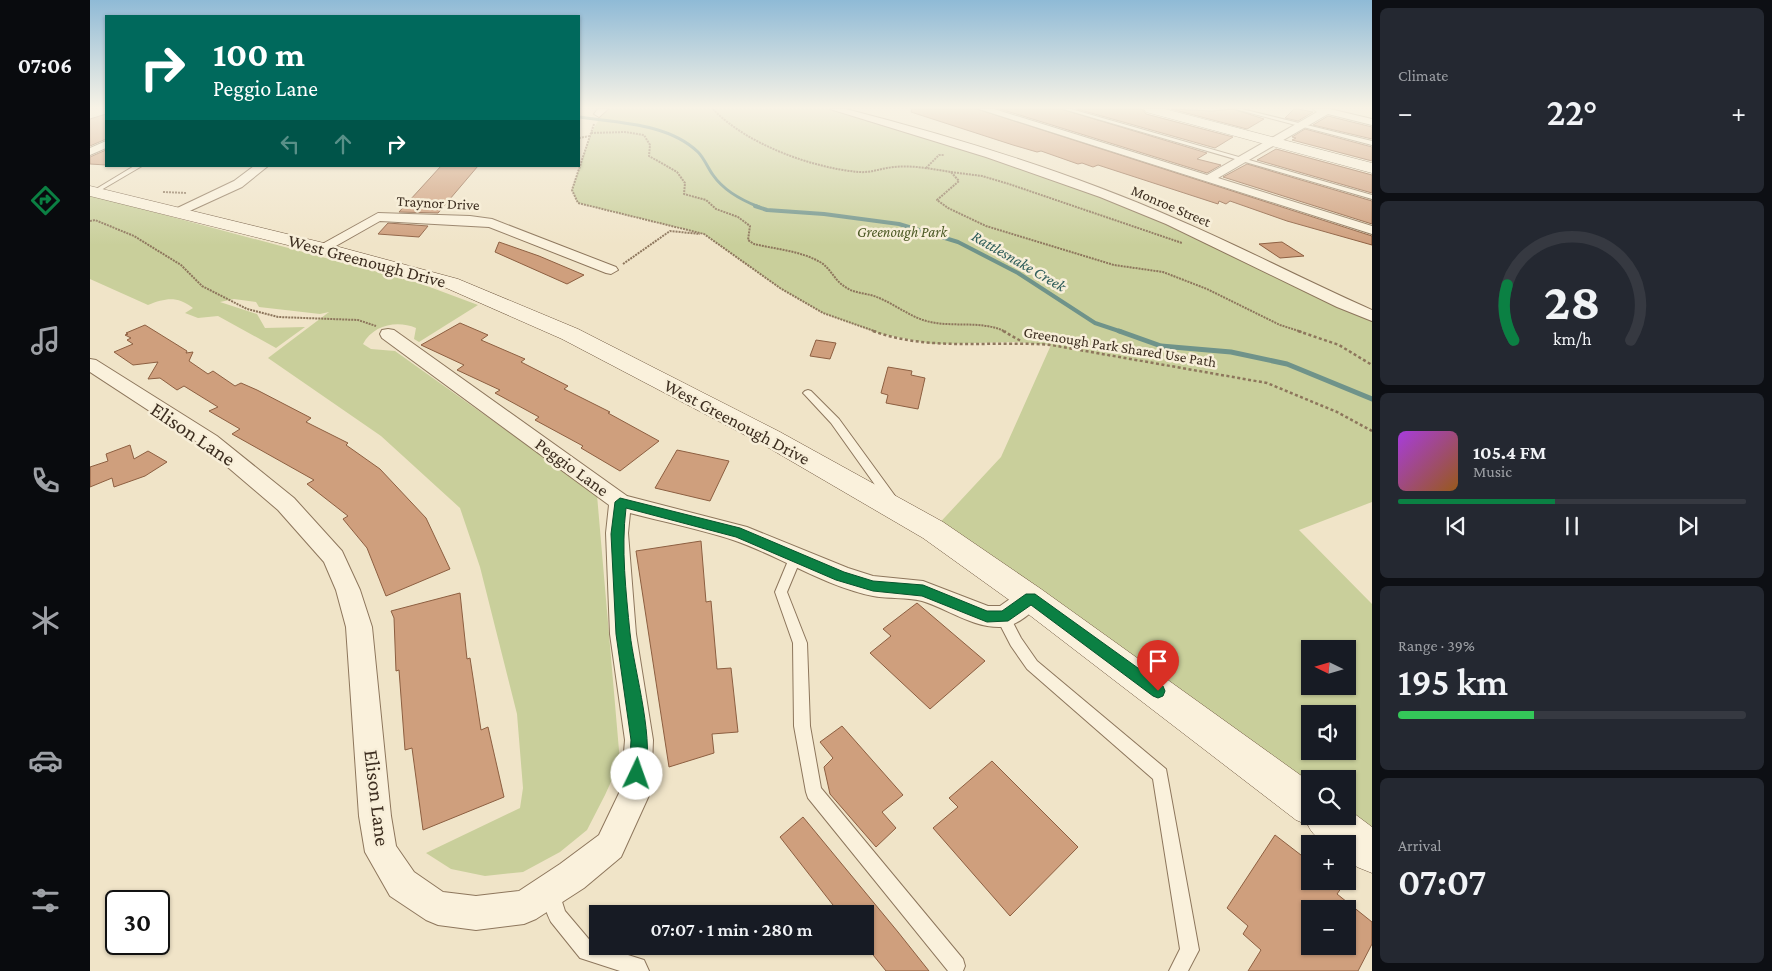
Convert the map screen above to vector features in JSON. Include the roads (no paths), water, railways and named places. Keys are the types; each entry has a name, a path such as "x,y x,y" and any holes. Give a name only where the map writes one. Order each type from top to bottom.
{"street":[{"name":"Monroe Street","path":"988,154 1142,209 1319,293 1372,316"},
{"path":"1132,154 1372,230"},
{"path":"1210,178 1250,154"},
{"path":"1321,154 1372,168"},
{"path":"178,211 238,184 261,167"},
{"name":"West Greenough Drive","path":"92,191 178,211 451,283 570,334 771,438 933,530 1030,598 1301,799"},
{"name":"Traynor Drive","path":"322,248 378,217 470,220 492,223 611,270"},
{"name":"Peggio Lane","path":"384,331 620,502 740,533 841,576 865,584 923,591 974,613 1003,617"},
{"name":"Elison Lane","path":"90,364 210,441 286,504 334,557 348,590 360,627 375,816 381,852 402,884 438,908 476,913 524,907 572,876 610,846 636,791 639,740 623,634 617,534 620,502"},
{"path":"1003,617 1016,610 1030,598"},
{"path":"1336,825 1372,852"}],"lane":[{"path":"1226,154 1372,197"},
{"path":"92,191 137,167"},
{"path":"808,392 835,421 901,512"},
{"path":"796,556 781,592 800,643 802,726 814,792 956,966"},
{"path":"1003,617 1016,642 1032,665 1160,775 1190,950 1178,971"},
{"path":"551,890 557,916 587,951 637,967 640,971"}],"waterway":[{"name":"Rattlesnake Creek","path":"700,154 717,181 739,198 759,207"},
{"name":"Rattlesnake Creek","path":"755,206 767,210 824,214 899,224 958,242 1018,273 1095,323 1119,331"},
{"name":"Rattlesnake Creek","path":"1119,331 1161,346 1231,352 1287,364 1372,399"}],"park label":[{"name":"Greenough Park","path":"902,232"}]}
